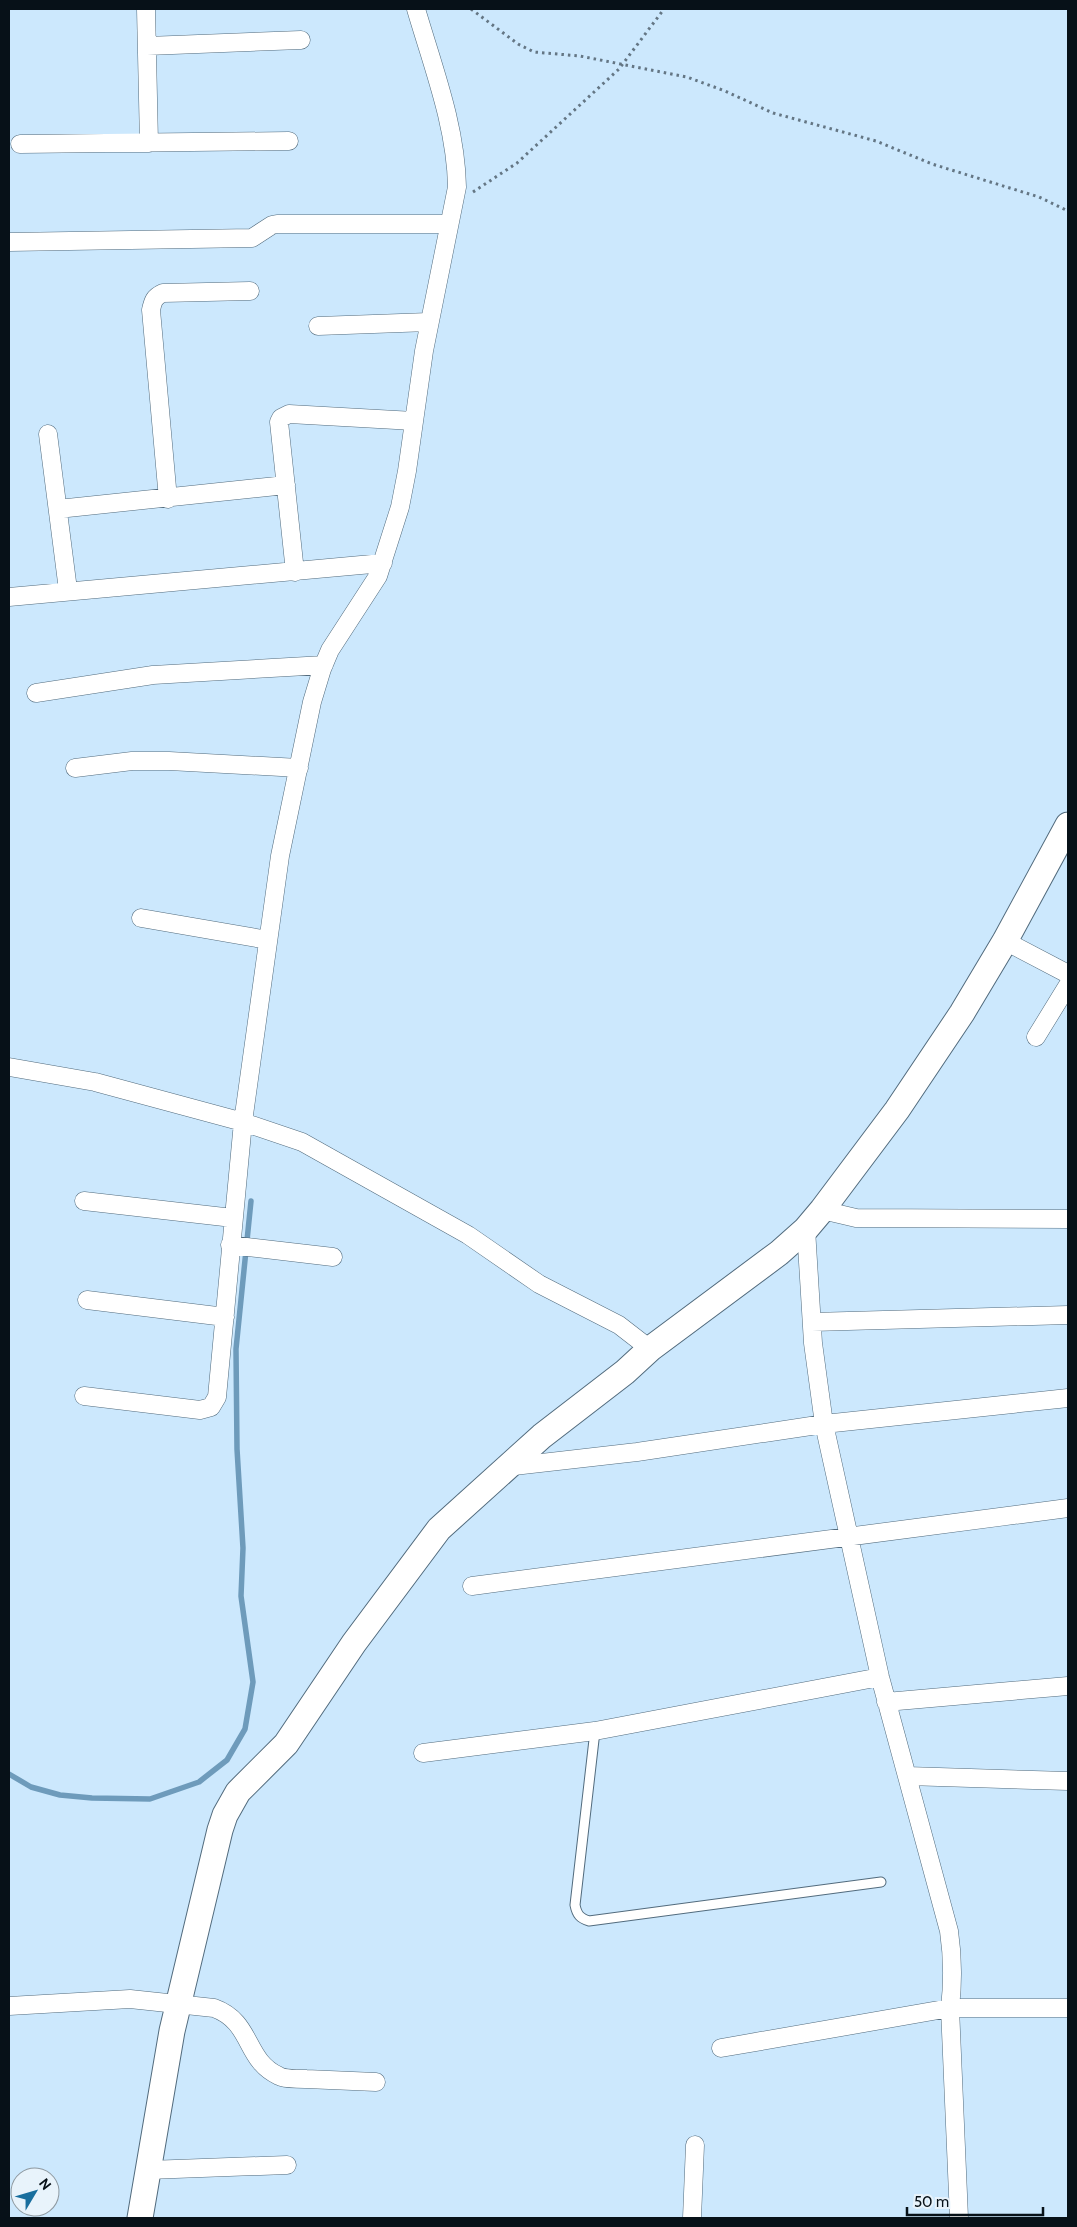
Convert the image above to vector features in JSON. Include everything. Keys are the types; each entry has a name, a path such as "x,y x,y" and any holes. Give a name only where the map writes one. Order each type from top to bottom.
{"street":[{"path":"146,9 149,143"},
{"path":"84,1396 200,1410 208,1409 217,1397 224,1317 241,1247 233,1218 243,1122 280,856 312,702 324,665 330,650 378,576 400,507 429,322 456,187 453,140 416,9"},
{"path":"147,46 301,40"},
{"path":"20,144 289,141"},
{"path":"9,242 252,238 272,224 449,224"},
{"path":"168,499 151,310 152,302 163,293 250,290"},
{"path":"318,326 429,322"},
{"path":"295,572 279,422 284,416 290,414 414,420"},
{"path":"48,434 68,590"},
{"path":"58,509 286,486"},
{"path":"9,597 68,590 383,563"},
{"path":"36,693 153,675 324,665"},
{"path":"75,768 132,761 169,761 299,768"},
{"path":"140,2218 178,2003 220,1830 225,1815 238,1792 286,1744 354,1643 439,1529 542,1436 625,1372 650,1349 779,1253 806,1229 921,1076 962,1013 1005,941 1068,825"},
{"path":"141,918 268,940"},
{"path":"1005,941 1068,974"},
{"path":"1036,1037 1068,986"},
{"path":"9,1066 95,1082 243,1122 302,1142 468,1235 545,1288 619,1325 650,1349"},
{"path":"84,1201 233,1218"},
{"path":"822,1210 856,1218 1068,1219"},
{"path":"806,1229 812,1322 824,1424 886,1702 949,1931 952,1953 953,1982 950,2008 959,2218"},
{"path":"241,1247 333,1258"},
{"path":"87,1300 224,1317"},
{"path":"812,1322 1068,1315"},
{"path":"506,1467 637,1452 824,1424 1068,1398"},
{"path":"472,1586 850,1535 1068,1508"},
{"path":"423,1753 595,1731 880,1677"},
{"path":"886,1702 1068,1686"},
{"path":"907,1776 1068,1780"},
{"path":"9,2006 130,1999 214,2008 230,2016 244,2032 255,2055 266,2067 281,2077 376,2082"},
{"path":"721,2048 950,2008 1068,2008"},
{"path":"692,2218 695,2145"},
{"path":"148,2170 288,2165"}],"lane":[{"path":"595,1731 575,1906 581,1919 588,1921 881,1882"}],"path":[{"path":"471,9 512,39 534,52 571,54 687,77 773,113 876,141 932,164 1008,189 1039,196 1068,211"},
{"path":"453,204 517,163 622,64 664,9"}],"waterway":[{"path":"9,1774 31,1787 60,1795 92,1798 150,1799 199,1782 227,1760 245,1729 253,1682 241,1596 243,1548 237,1449 236,1349 251,1201"}]}
